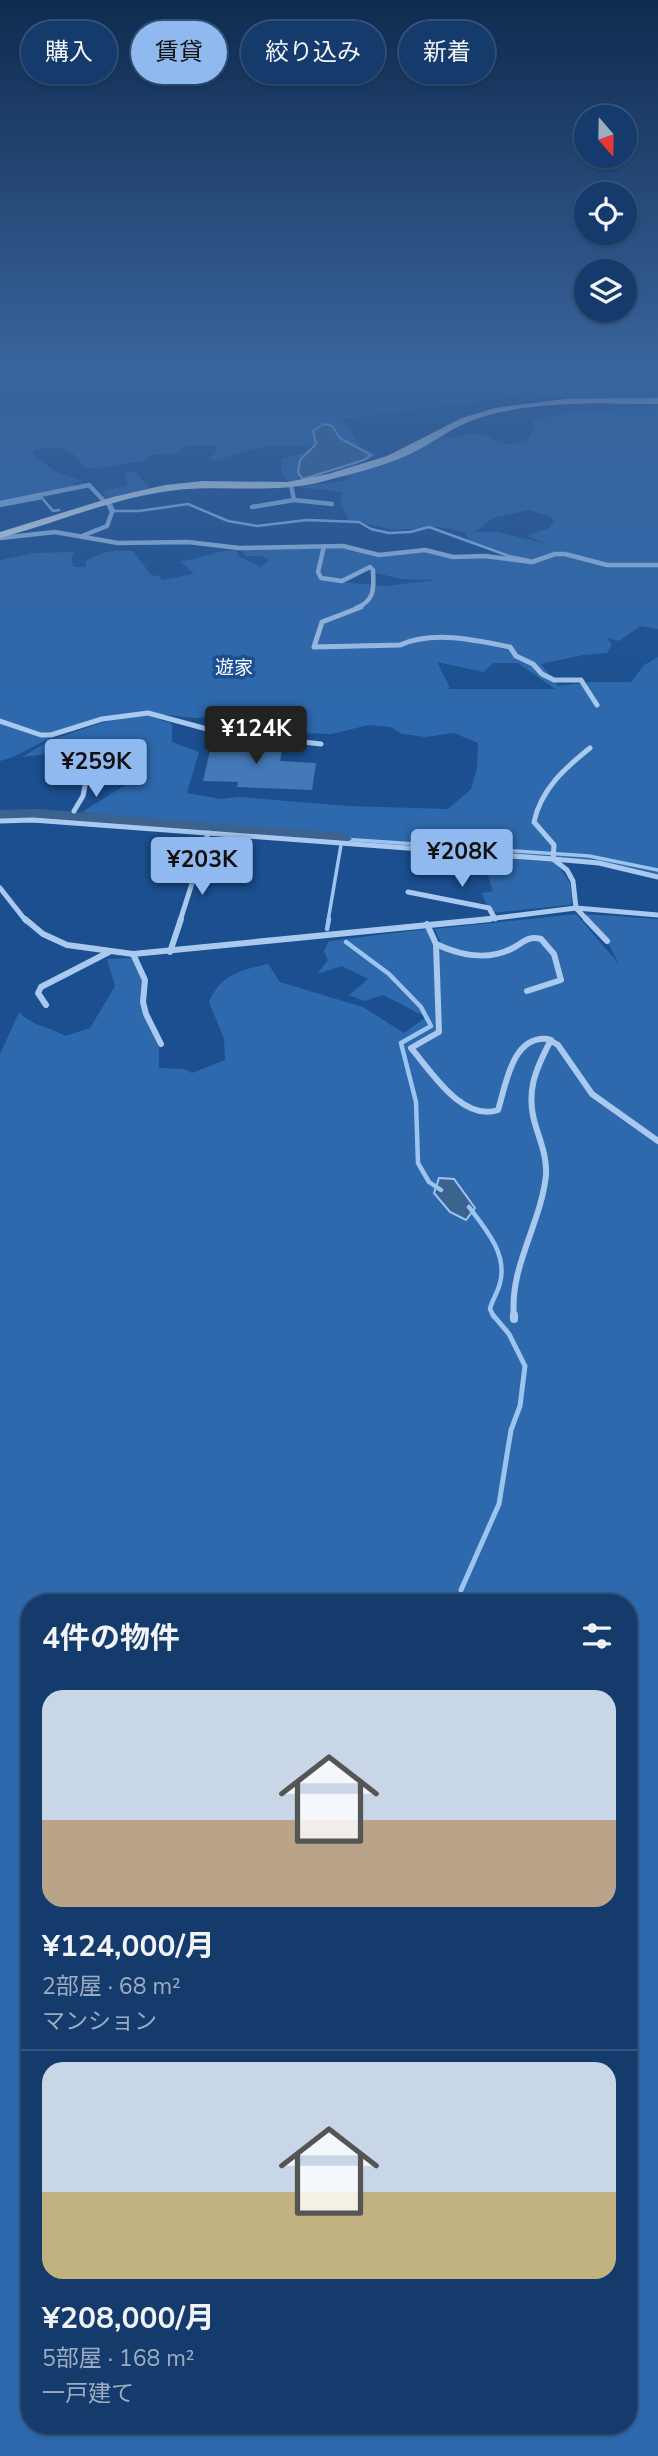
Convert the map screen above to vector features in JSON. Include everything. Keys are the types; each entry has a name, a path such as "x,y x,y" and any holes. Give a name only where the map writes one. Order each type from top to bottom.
{"main road":[{"path":"0,537 105,501 197,484 291,485 324,476"}],"street":[{"path":"0,503 89,485 112,512 107,526 80,536"},
{"path":"291,485 294,500"},
{"path":"251,508 294,500 332,504"},
{"path":"0,537 55,532 118,543 170,541 239,548 354,547 379,555 425,550 453,557 485,556 532,562 565,554 607,565 658,565"},
{"path":"324,546 318,572 321,578 342,581 370,567 373,569 374,592 367,604 322,622 314,647 400,645 413,639 493,642 510,647 516,656 533,664 542,674 554,680 581,680 597,705"},
{"path":"0,721 41,735 51,735 102,719 148,713 218,732 321,744"},
{"path":"553,858 554,845 534,822 535,815 542,800 566,766 590,748"},
{"path":"74,811 83,796 88,776"},
{"path":"0,821 33,820 553,858 599,863 658,877"},
{"path":"170,952 208,834"},
{"path":"553,858 567,870 573,881 576,908 607,941"},
{"path":"0,888 3,896 44,935 82,948 134,954 495,919 576,908 658,915"},
{"path":"408,892 489,908 495,919"},
{"path":"427,924 436,944 439,1032 411,1048 460,1099 476,1112 490,1113 498,1110 518,1052 535,1038 551,1040 557,1043 574,1072 592,1094 658,1140"},
{"path":"436,944 460,955 497,954 528,937 537,936 548,943 562,974 561,980 550,986 527,991"},
{"path":"46,1005 38,993 41,987 110,952"},
{"path":"134,954 145,980 143,1002 146,1014 161,1044"},
{"path":"514,1319 512,1309 518,1276 546,1174 530,1094 538,1065 551,1040"}],"shaded area":[{"path":"0,476 65,476 83,481 73,483 75,486 0,501"},
{"path":"125,476 139,476 150,489 108,499 102,491 127,485"},
{"path":"283,476 300,476 303,479 288,482"},
{"path":"343,476 658,476 658,629 640,626 619,641 607,638 612,645 607,653 541,664 558,686 592,682 631,682 644,665 658,657 658,877 626,869 554,860 570,883 572,902 569,905 491,913 481,893 493,891 487,874 499,870 492,856 455,851 0,820 0,813 13,811 115,816 82,812 138,777 116,754 91,749 22,757 50,740 122,714 42,736 49,739 0,761 0,560 34,553 74,552 71,561 74,567 86,567 86,561 103,553 133,551 152,576 157,575 163,580 194,574 180,561 222,552 237,550 238,556 261,567 269,560 262,556 246,556 239,548 253,550 311,546 320,548 321,551 325,546 387,555 413,551 453,557 512,560 471,542 464,532 439,527 395,530 348,520 340,500 343,492 298,487 349,479","holes":["529,510 549,516 554,521 549,528 527,536 544,543 498,532 475,532 493,518","371,568 372,572 401,579 436,580 385,586 331,581 351,578","437,662 483,672 494,663 518,663 555,689 448,689 450,688","146,714 195,718 271,715 299,733 331,734 369,725 391,727 402,734 426,737 454,733 478,743 477,768 471,789 448,809 347,806 240,797 220,799 187,793 199,752 172,742 172,724"]},
{"path":"576,914 619,964 609,945 584,914 658,919 658,2456 0,2456 0,1054 19,1012 30,1021 65,1036 90,1028 115,986 107,959 135,958 145,980 143,1004 159,1047 159,1068 184,1069 192,1073 225,1060 224,1039 209,1002 219,986 232,975 268,964 280,982 363,1007 404,1033 426,1017 383,995 364,1001 349,995 368,979 342,966 317,974 328,960 324,951 329,941 427,929 436,944 440,942 435,929"},
{"path":"439,1178 454,1179 475,1208 466,1220 450,1212 434,1193"}],"building":[{"path":"213,738 283,745 280,761 316,763 312,790 237,787 238,782 203,781"}],"waterway":[{"path":"0,506 42,498 53,511 59,510"},
{"path":"110,502 114,511 139,511 188,504 228,521 257,526 307,520 359,522 371,529 389,533 410,532 429,527 509,556 529,560"},
{"path":"0,816 38,815 342,839"},
{"path":"328,921 342,839 589,856 658,870"},
{"path":"327,929 329,919"},
{"path":"346,942 389,974 421,1007 431,1026 401,1043 416,1102 418,1163 429,1182 441,1190"},
{"path":"469,1207 494,1242 501,1262 500,1283 490,1309 493,1315"},
{"path":"461,1590 499,1504 511,1430 520,1406 525,1366 509,1334 493,1315"}],"district":[{"name":"遊家","path":"234,667"}]}
